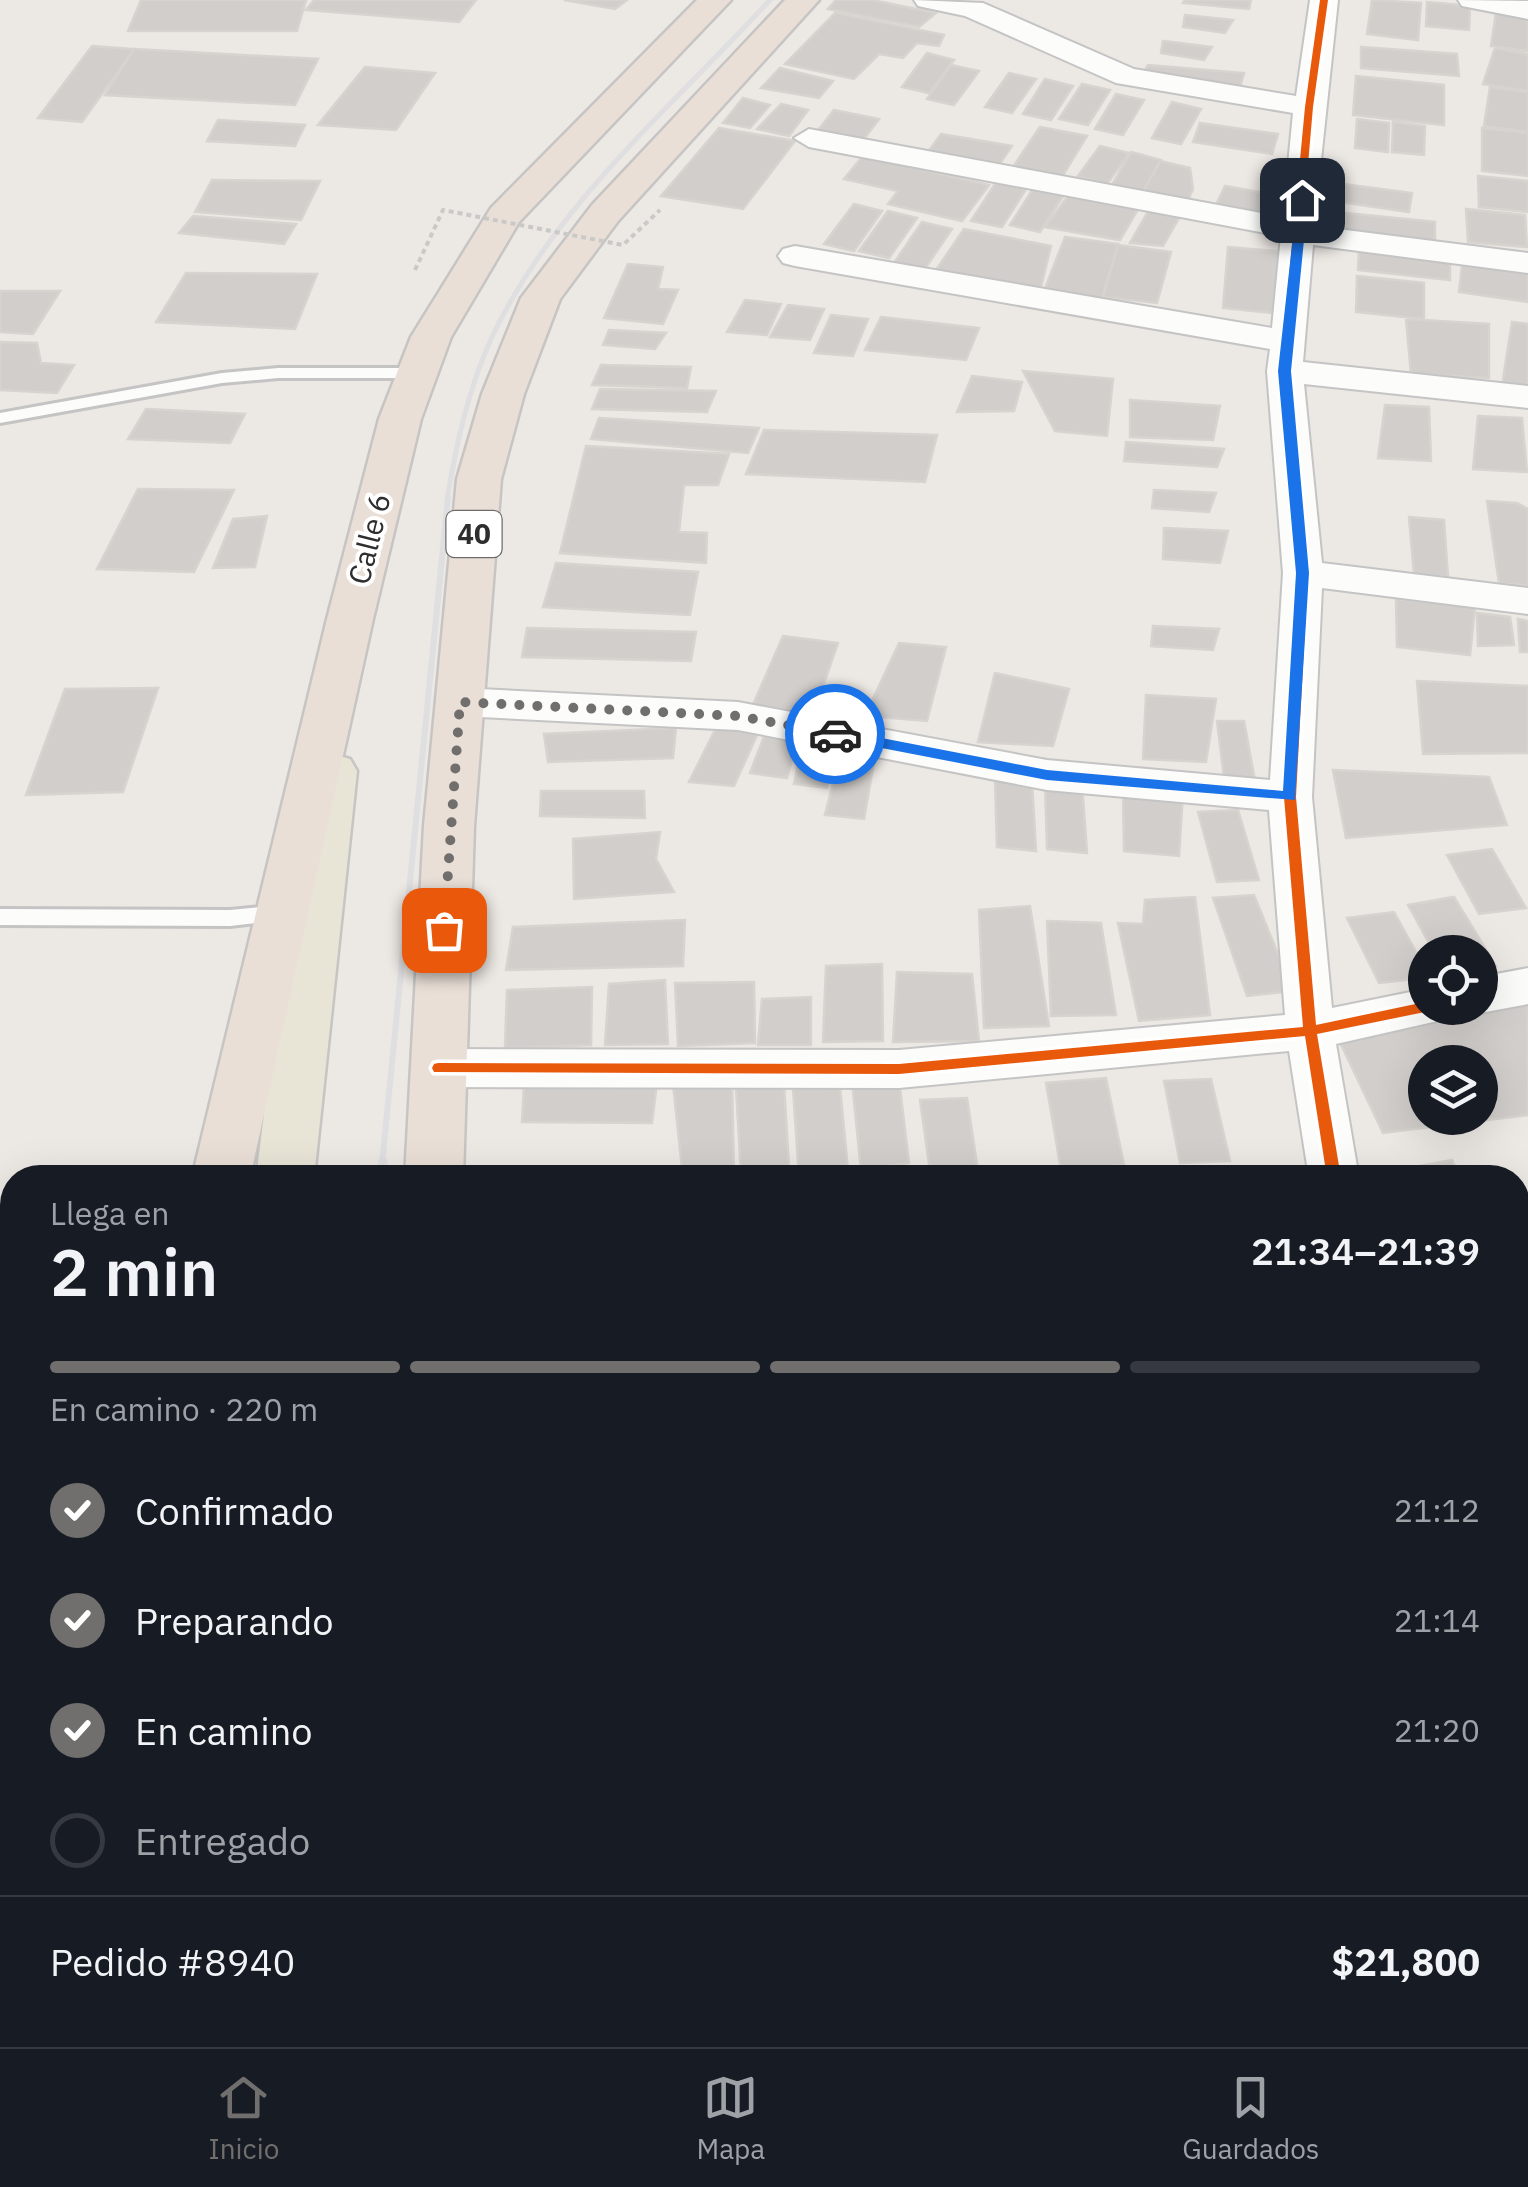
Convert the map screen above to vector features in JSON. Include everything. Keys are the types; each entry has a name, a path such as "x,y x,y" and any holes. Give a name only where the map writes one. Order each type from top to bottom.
{"highway":[{"name":"Calle 6","path":"224,1165 350,619 400,419 431,336 504,216 715,0"},
{"name":"40","path":"434,1165 460,702 479,479 503,394 541,298 605,214 803,0"}],"main road":[{"path":"287,1165 350,619"}],"street":[{"path":"928,0 973,9 1127,77 1309,107"},
{"path":"1324,0 1309,107 1287,357 1302,573 1290,797 1310,1030 1332,1165"},
{"path":"1472,0 1528,10"},
{"path":"809,138 1300,232 1528,263"},
{"path":"795,256 1287,357 1528,396"},
{"path":"1302,573 1528,601"},
{"path":"460,702 738,716 1047,775 1290,797"},
{"path":"1498,992 1528,986"},
{"path":"438,1068 899,1069 1310,1030 1408,1010"}],"lane":[{"path":"0,418 222,378 278,373 417,373"},
{"path":"0,917 230,918 282,912"}],"path":[{"path":"415,270 443,210 623,245 660,210"}],"building":[{"path":"141,0 306,0 297,31 128,31"},
{"path":"314,0 476,0 459,22 306,10"},
{"path":"564,0 627,0 615,9"},
{"path":"836,0 872,0 936,13 919,27 828,9"},
{"path":"1251,0 1249,9 1183,3"},
{"path":"1372,0 1421,3 1418,40 1367,34"},
{"path":"1427,2 1470,6 1469,30 1426,26"},
{"path":"1497,6 1528,22 1528,51 1491,46"},
{"path":"835,13 944,35 939,46 917,43 903,58 879,54 854,79 785,64"},
{"path":"1185,15 1233,20 1225,33 1183,27"},
{"path":"1163,41 1212,47 1204,60 1161,53"},
{"path":"92,46 134,49 82,122 38,118"},
{"path":"1361,47 1457,54 1459,76 1361,68"},
{"path":"1495,48 1528,54 1528,91 1483,84"},
{"path":"134,49 318,59 295,105 105,95"},
{"path":"927,53 954,60 929,93 902,87"},
{"path":"951,65 979,71 954,105 927,99"},
{"path":"1148,65 1244,73 1240,87 1141,77"},
{"path":"365,67 435,73 396,130 318,125"},
{"path":"780,68 833,81 819,98 761,88"},
{"path":"1009,73 1036,79 1012,113 985,107"},
{"path":"1356,76 1444,85 1444,125 1353,115"},
{"path":"1045,79 1073,86 1051,120 1023,114"},
{"path":"1082,84 1110,90 1088,125 1059,119"},
{"path":"1490,87 1528,92 1528,132 1484,126"},
{"path":"1116,94 1144,100 1123,135 1095,129"},
{"path":"743,98 770,105 750,128 723,123"},
{"path":"1172,102 1201,109 1181,144 1152,138"},
{"path":"781,104 808,110 789,136 757,129"},
{"path":"834,110 879,119 861,143 816,133"},
{"path":"1357,119 1389,123 1388,152 1355,148"},
{"path":"218,120 305,125 295,146 207,141"},
{"path":"1393,122 1425,126 1424,155 1392,152"},
{"path":"1200,123 1278,134 1272,154 1193,142"},
{"path":"1040,127 1087,136 1060,180 1011,170"},
{"path":"719,128 795,141 743,209 661,196"},
{"path":"1482,128 1528,133 1528,176 1482,171"},
{"path":"941,134 1012,146 997,168 925,156"},
{"path":"1100,146 1129,153 1107,184 1078,176"},
{"path":"1131,152 1161,160 1140,197 1109,190"},
{"path":"863,156 989,185 962,221 888,204 898,191 844,179"},
{"path":"1160,161 1190,168 1193,189 1185,207 1139,199"},
{"path":"1478,176 1528,181 1528,212 1479,207"},
{"path":"212,180 320,181 301,220 195,212"},
{"path":"997,181 1026,189 1002,227 971,221"},
{"path":"1343,184 1412,193 1409,212 1340,202"},
{"path":"1035,186 1065,193 1040,232 1010,225"},
{"path":"1225,186 1288,197 1279,217 1216,205"},
{"path":"1070,193 1140,206 1120,240 1045,227"},
{"path":"854,204 882,211 854,251 824,244"},
{"path":"1150,208 1183,211 1163,246 1130,243"},
{"path":"1466,209 1525,215 1527,247 1468,242"},
{"path":"888,211 917,218 889,258 859,251"},
{"path":"1346,213 1435,222 1435,242 1345,233"},
{"path":"193,216 296,224 284,244 179,233"},
{"path":"922,222 952,229 924,270 894,263"},
{"path":"964,229 1051,246 1040,291 936,270"},
{"path":"1065,237 1118,244 1101,302 1044,291"},
{"path":"1118,245 1171,252 1157,303 1103,297"},
{"path":"1228,247 1286,252 1283,314 1223,308"},
{"path":"1359,250 1450,260 1450,280 1358,270"},
{"path":"1463,258 1528,267 1528,302 1459,292"},
{"path":"628,264 663,267 658,289 678,290 663,324 604,318"},
{"path":"186,273 317,274 295,329 156,322"},
{"path":"1357,276 1424,283 1424,319 1356,312"},
{"path":"0,291 60,291 33,334 0,332"},
{"path":"745,300 781,304 767,335 727,332"},
{"path":"788,305 824,309 810,340 770,337"},
{"path":"831,315 868,319 853,356 814,353"},
{"path":"881,317 979,328 966,360 865,350"},
{"path":"1406,319 1489,324 1489,378 1411,374"},
{"path":"1512,322 1528,324 1528,389 1502,386"},
{"path":"609,330 666,333 655,349 603,345"},
{"path":"0,342 37,343 41,363 74,365 57,393 0,390"},
{"path":"601,365 691,367 687,388 592,385"},
{"path":"1023,371 1113,379 1107,436 1055,431"},
{"path":"972,376 1022,382 1014,411 957,412"},
{"path":"600,389 716,391 707,412 592,409"},
{"path":"1130,400 1220,406 1213,440 1130,437"},
{"path":"1385,405 1429,407 1431,461 1378,458"},
{"path":"146,409 245,414 230,443 128,439"},
{"path":"1478,416 1522,418 1527,472 1473,469"},
{"path":"599,418 759,428 748,453 591,439"},
{"path":"764,430 937,435 925,482 746,474"},
{"path":"1126,442 1224,449 1217,467 1124,461"},
{"path":"586,446 729,454 718,485 684,485 679,532 707,533 706,563 560,553"},
{"path":"138,489 234,490 194,572 97,569"},
{"path":"1154,490 1216,493 1209,512 1152,508"},
{"path":"1487,501 1517,503 1528,509 1528,586 1499,583"},
{"path":"267,516 255,567 213,568 233,519"},
{"path":"1409,517 1444,520 1448,577 1414,574"},
{"path":"1164,528 1228,531 1220,563 1163,559"},
{"path":"556,563 698,572 690,615 543,607"},
{"path":"1396,599 1475,607 1470,655 1397,647"},
{"path":"1477,613 1510,617 1514,645 1478,646"},
{"path":"1518,619 1528,621 1528,652 1520,652"},
{"path":"1153,626 1219,629 1213,650 1151,646"},
{"path":"527,628 696,632 691,661 522,657"},
{"path":"783,636 838,643 814,712 752,707"},
{"path":"899,643 946,647 927,721 865,716"},
{"path":"995,673 1069,689 1053,746 978,742"},
{"path":"1417,681 1528,686 1528,753 1423,754"},
{"path":"158,688 123,792 26,795 65,689"},
{"path":"1146,695 1216,699 1206,762 1143,759"},
{"path":"1217,721 1244,721 1256,786 1225,785"},
{"path":"768,726 800,732 787,778 750,773"},
{"path":"676,728 673,758 548,762 544,734"},
{"path":"716,728 758,733 734,786 689,782"},
{"path":"802,745 836,752 827,788 794,784"},
{"path":"840,755 874,762 864,819 825,815"},
{"path":"1333,770 1489,777 1507,825 1346,838"},
{"path":"995,780 1032,781 1036,851 997,847"},
{"path":"1045,782 1082,784 1087,853 1047,849"},
{"path":"541,791 644,791 645,818 540,816"},
{"path":"1123,793 1183,793 1179,856 1124,851"},
{"path":"1238,810 1259,880 1217,882 1198,812"},
{"path":"660,832 656,859 674,892 574,899 573,839"},
{"path":"1492,849 1526,908 1479,914 1447,855"},
{"path":"1254,895 1293,991 1247,996 1213,898"},
{"path":"1195,897 1210,1015 1139,1021 1118,923 1143,924 1145,900"},
{"path":"1454,897 1477,935 1425,935 1408,905"},
{"path":"1030,906 1049,1026 984,1028 979,910"},
{"path":"1394,912 1408,937 1408,980 1379,983 1347,918"},
{"path":"685,920 683,966 506,970 513,927"},
{"path":"1047,921 1101,923 1116,1015 1051,1016"},
{"path":"882,964 883,1041 823,1042 826,966"},
{"path":"897,972 972,974 979,1041 893,1042"},
{"path":"665,980 668,1044 605,1045 609,984"},
{"path":"754,982 755,1043 678,1046 675,983"},
{"path":"592,987 591,1045 505,1048 507,990"},
{"path":"811,997 811,1045 758,1045 762,999"},
{"path":"1528,1001 1528,1115 1498,1119 1498,1045 1408,1045 1408,1130 1383,1133 1337,1036 1427,1025 1498,1025 1498,1008"},
{"path":"1106,1078 1124,1165 1060,1165 1046,1083"},
{"path":"1211,1079 1230,1161 1180,1163 1164,1081"},
{"path":"732,1080 734,1165 682,1165 673,1084"},
{"path":"899,1080 909,1163 860,1165 852,1082"},
{"path":"657,1082 652,1123 522,1122 524,1085"},
{"path":"784,1084 789,1165 740,1165 736,1087"},
{"path":"840,1087 848,1165 798,1165 793,1089"},
{"path":"967,1098 977,1165 929,1165 920,1100"},
{"path":"1452,1160 1454,1165 1425,1165"}],"railway":[{"path":"447,500 469,398 491,339 517,291 547,245 617,159 770,0"},
{"path":"382,1164 448,497"},
{"path":"383,1161 383,1165"}],"cycle path":[{"path":"1324,0 1309,107 1285,371 1303,573 1290,797 1310,1031 1332,1165"},
{"path":"438,1068 899,1069 1310,1031 1408,1011"}],"way so far":[{"path":"444,930 460,702 738,716 835,734"}],"route":[{"path":"835,734 1047,775 1290,797 1302,573 1284,371 1302,200"}]}
